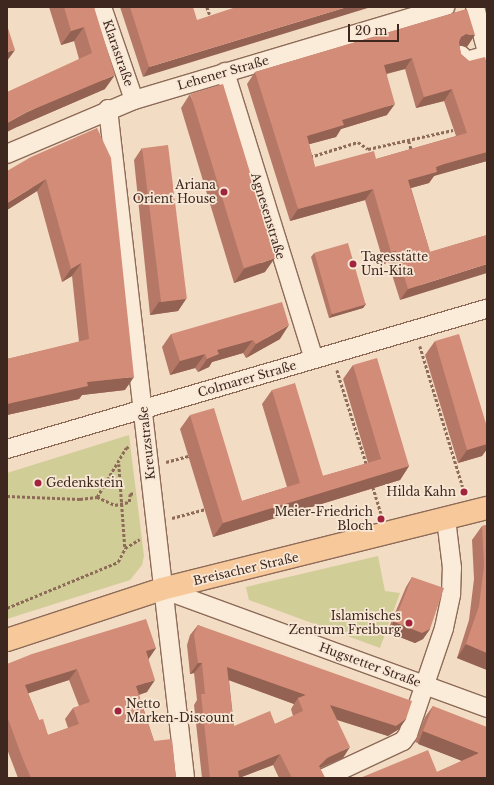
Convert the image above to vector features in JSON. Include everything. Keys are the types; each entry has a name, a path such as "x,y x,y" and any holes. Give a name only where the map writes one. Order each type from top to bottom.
{"main road":[{"name":"Breisacher Straße","path":"7,640 162,589 387,535 479,510"}],"street":[{"name":"Klarastraße","path":"102,7 134,100"},
{"name":"Lehener Straße","path":"7,154 108,109 134,100 225,72 398,14 445,7"},
{"path":"475,7 487,52"},
{"path":"460,55 463,62 487,55"},
{"name":"Agnesenstraße","path":"225,72 314,359"},
{"name":"Kreuzstraße","path":"108,109 143,408 155,529 185,778"},
{"name":"Colmarer Straße","path":"7,449 143,408 487,309"},
{"path":"324,778 403,741 408,734 444,628 451,594 452,568 446,519"},
{"name":"Hugstetter Straße","path":"162,589 487,708"}],"path":[{"path":"206,20 211,18 207,7"},
{"path":"368,149 453,130"},
{"path":"409,141 414,157"},
{"path":"302,159 358,142 368,149 370,155"},
{"path":"415,330 479,510"},
{"path":"333,354 368,471"},
{"path":"97,497 119,464 126,448 146,436"},
{"path":"149,467 189,456"},
{"path":"119,464 120,504 125,548"},
{"path":"372,485 387,535"},
{"path":"7,496 80,499 97,497 110,504 120,504 130,502 130,494 152,492"},
{"path":"7,608 118,562 125,548 155,529 205,509"}],"shaded area":[{"path":"129,435 144,556 142,565 130,580 7,619 7,473"},
{"path":"378,556 385,591 400,593 380,648 249,600 246,587"}],"building":[{"path":"64,7 94,7 115,75 27,112 7,123 7,92 92,53 84,27 71,31"},
{"path":"130,7 193,7 197,20 236,7 347,7 149,67"},
{"path":"467,9 475,35 466,34 461,37 459,42 461,54 469,61 485,57 487,64 487,152 444,164 436,167 437,172 408,180 430,252 487,235 487,264 408,289 396,251 391,252 373,189 298,209 255,72","holes":["412,58 424,97 452,89 467,133 376,159 374,151 315,167 307,136 344,125 342,120 395,104 384,65"]},
{"path":"7,25 15,50 7,52"},
{"path":"223,84 276,258 244,268 190,94"},
{"path":"97,128 111,158 134,377 87,382 88,386 7,404 7,359 89,339 81,263 71,269 46,179 7,203 7,171 31,157"},
{"path":"168,145 187,299 161,302 142,148"},
{"path":"348,243 366,305 332,314 314,253"},
{"path":"282,302 289,325 256,344 253,340 217,350 219,354 207,359 205,354 180,361 171,334"},
{"path":"459,334 487,427 487,444 467,450 435,341"},
{"path":"377,358 409,466 223,523 190,415 214,408 242,501 300,483 272,390 295,383 323,476 381,459 353,365"},
{"path":"487,525 487,653 466,644 479,606 484,566 482,526"},
{"path":"412,577 444,588 430,629 422,633 394,622"},
{"path":"146,619 156,648 146,651 155,680 136,686 154,741 172,739 176,778 31,778 7,716 7,664 32,654","holes":["77,669 90,702 73,708 79,724 48,735 43,719 39,720 25,685"]},
{"path":"198,625 412,701 406,719 396,726 330,705 350,747 327,758 319,766 325,778 292,778 280,754 238,771 239,778 210,778 201,694 205,694 202,663 198,663 194,634","holes":["227,667 306,695 298,698 303,711 275,724 270,711 234,726"]},
{"path":"433,706 487,727 487,778 360,778 428,750 437,772 479,753 423,731"}],"place":[{"name":"Ariana Orient House","path":"224,192"},
{"name":"Tagesstätte Uni-Kita","path":"353,264"},
{"name":"Gedenkstein","path":"38,483"},
{"name":"Hilda Kahn","path":"464,492"},
{"name":"Meier-Friedrich Bloch","path":"381,519"},
{"name":"Islamisches Zentrum Freiburg","path":"409,623"},
{"name":"Netto Marken-Discount","path":"118,711"}]}
